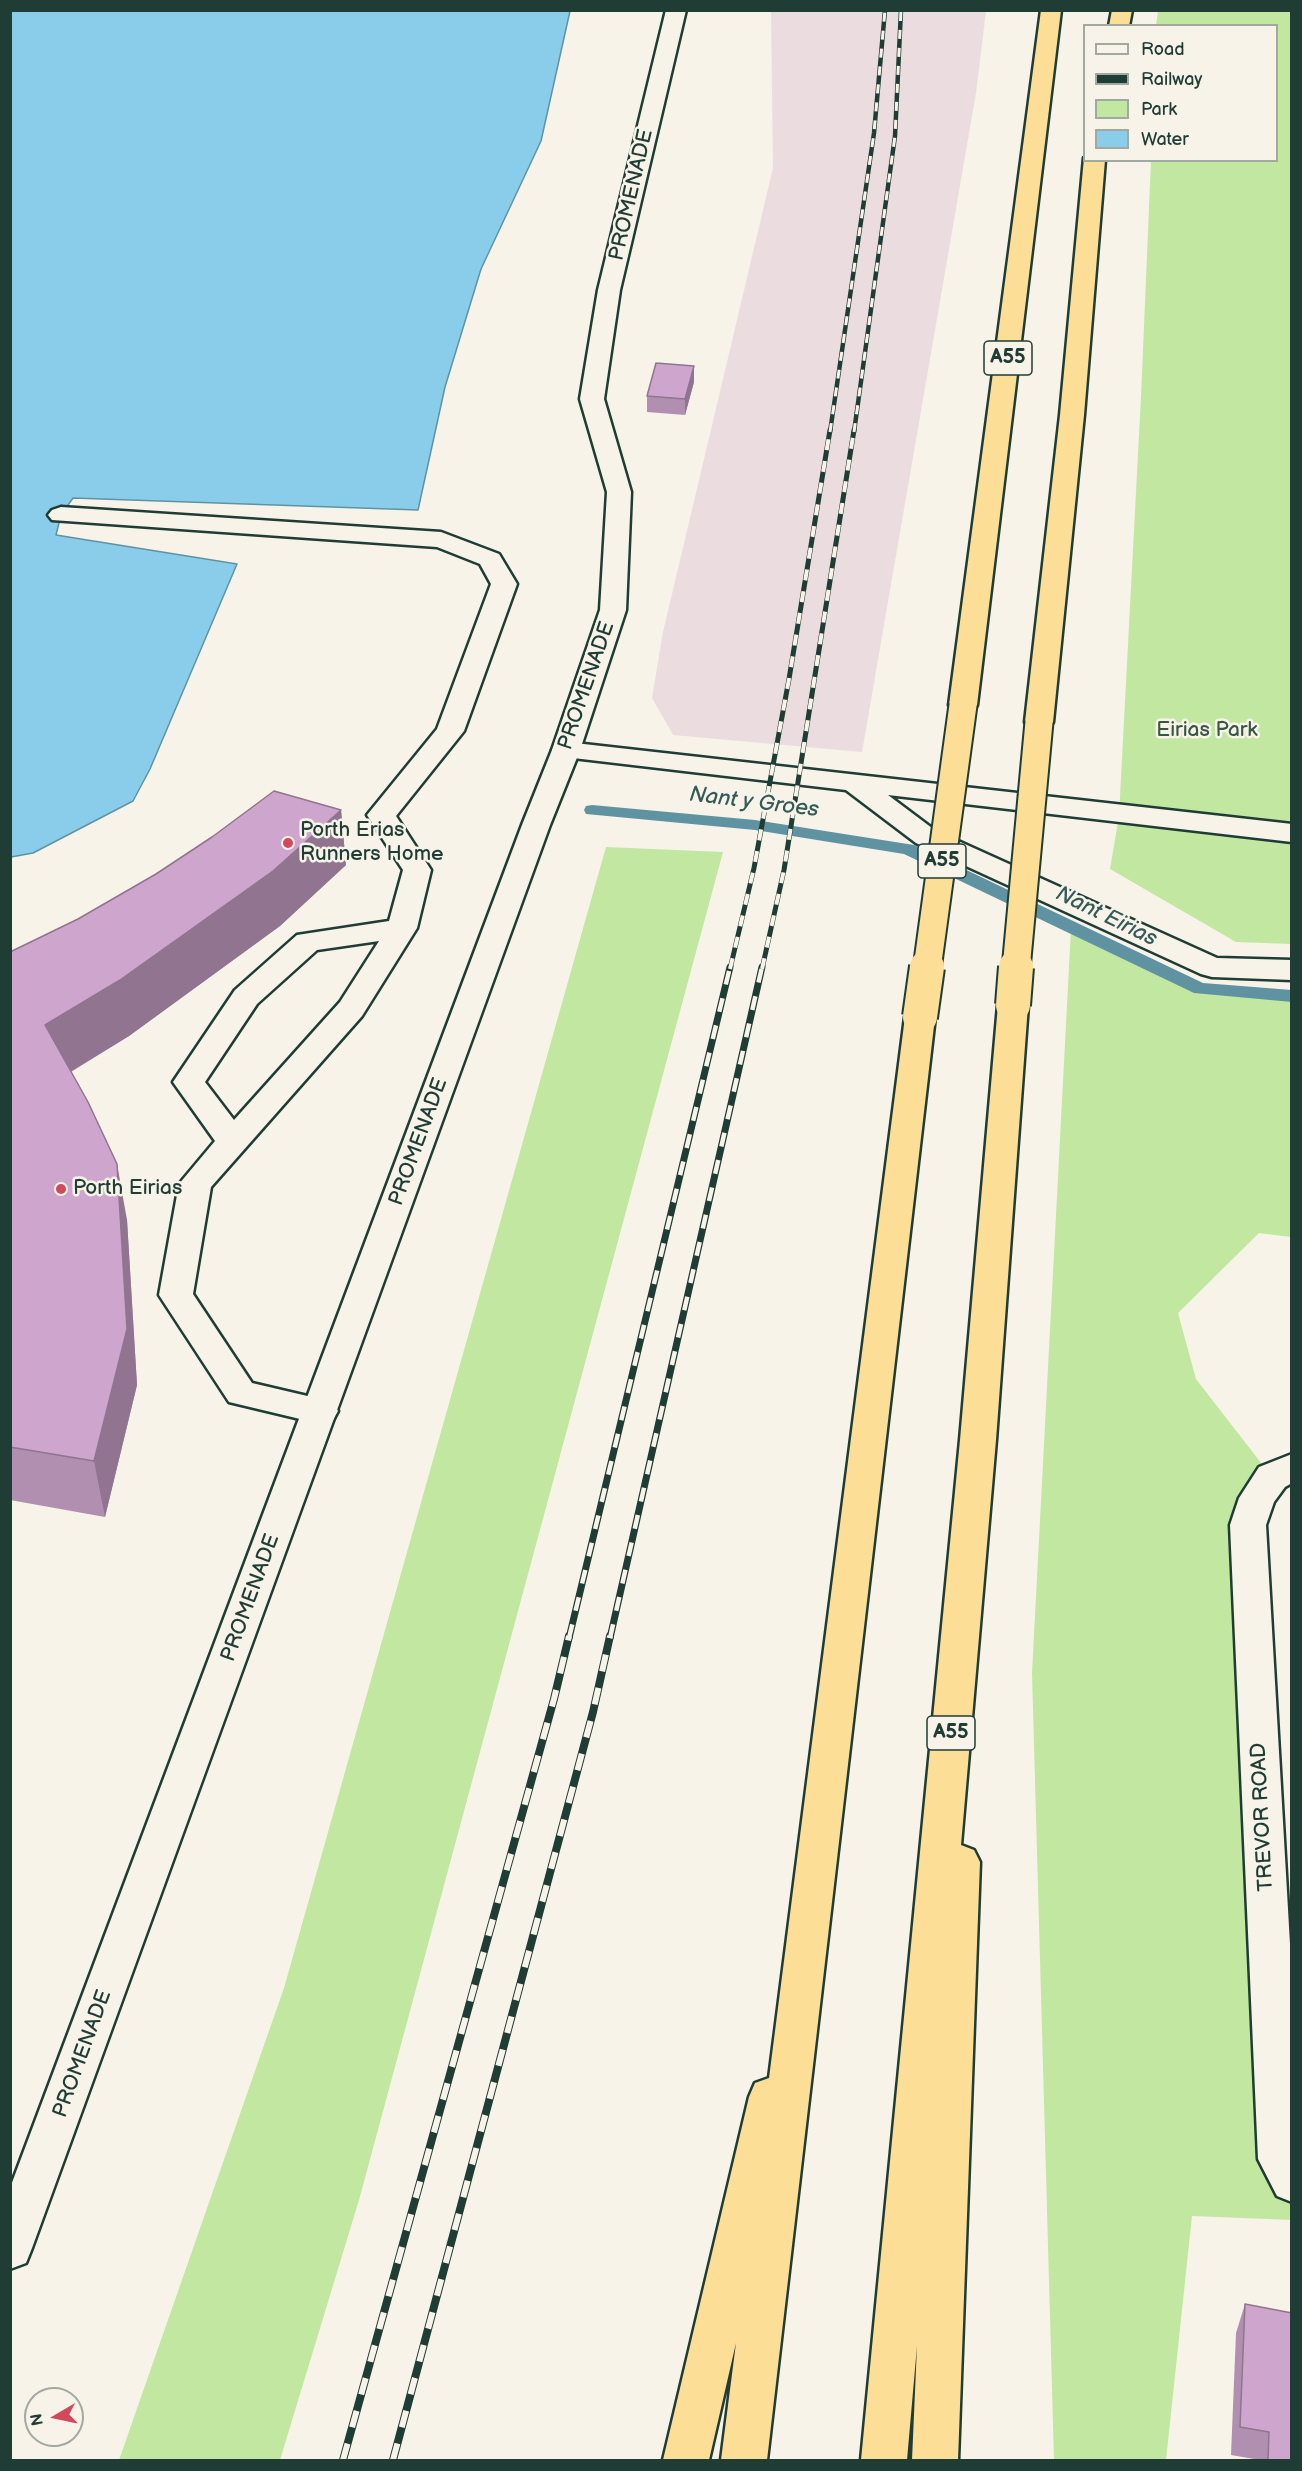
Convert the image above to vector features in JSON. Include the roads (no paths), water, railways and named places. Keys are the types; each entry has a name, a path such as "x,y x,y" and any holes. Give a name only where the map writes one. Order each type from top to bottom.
{"highway":[{"path":"1044,10 1048,43"},
{"name":"A55","path":"744,2460 920,1017 963,705 1051,10"},
{"name":"A55","path":"884,2460 978,1440 1013,1005 1039,722 1072,415 1094,162"},
{"path":"935,2460 978,1440"},
{"path":"686,2460 810,1923"}],"street":[{"name":"PROMENADE","path":"10,2248 528,847 566,750 613,610 619,492 592,399 609,290 676,10"},
{"path":"62,515 441,540 490,559 504,584 450,731 381,815 417,870 402,928 351,1009 195,1184 176,1295 241,1393 321,1411"},
{"path":"566,750 1292,833"},
{"path":"854,783 926,837 1212,967 1292,970"},
{"path":"233,1142 189,1082 246,996 308,942 402,928"},
{"name":"TREVOR ROAD","path":"1292,1467 1272,1478 1262,1491 1257,1498 1248,1525 1280,2159 1292,2182"}],"water":[{"path":"11,11 570,11 541,141 481,269 445,387 418,510 73,498 61,515 56,535 237,564 150,769 133,801 33,853 11,857"}],"waterway":[{"name":"Nant Eirias","path":"592,810 755,825 908,849 1200,989 1292,996"}],"railway":[{"path":"830,432 874,133 885,10"},
{"path":"854,432 895,136 901,10"},
{"path":"730,969 754,868 789,679 830,430"},
{"path":"762,969 784,870 854,430"},
{"path":"569,1638 730,967"},
{"path":"610,1638 762,967"},
{"path":"343,2460 554,1699 569,1636"},
{"path":"393,2460 593,1712 610,1636"}],"place":[{"name":"Porth Erias Runners Home","path":"288,843"},
{"name":"Porth Eirias","path":"61,1189"}],"park label":[{"name":"Eirias Park","path":"1207,731"}],"water label":[{"name":"Nant y Groes","path":"754,803"}]}
